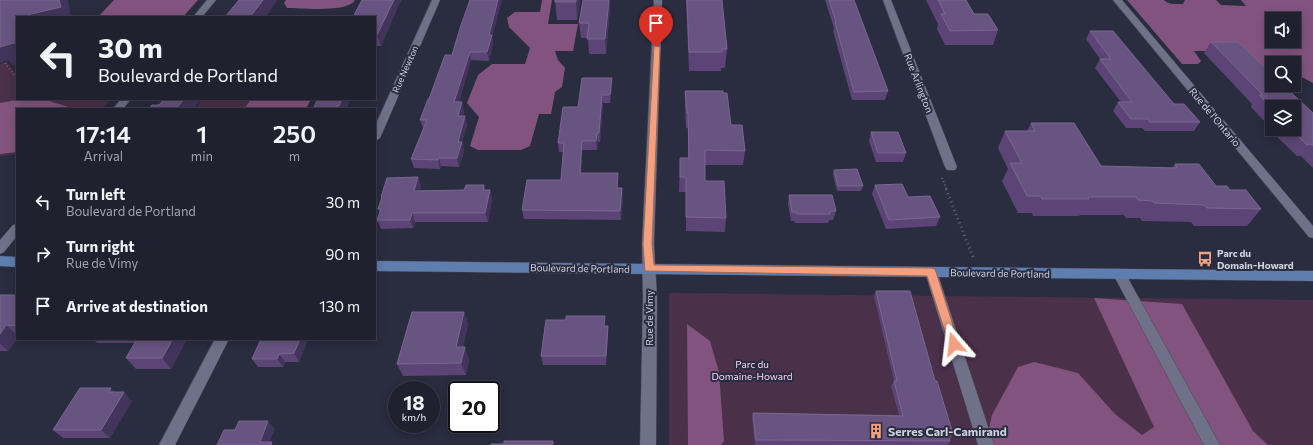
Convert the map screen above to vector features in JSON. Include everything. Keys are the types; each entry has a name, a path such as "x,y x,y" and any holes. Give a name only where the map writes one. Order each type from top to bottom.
{"main road":[{"path":"0,261 16,262"},
{"name":"Boulevard de Portland","path":"376,266 1313,276"}],"street":[{"path":"198,16 212,0"},
{"name":"Rue Newton","path":"376,136 436,0"},
{"name":"Rue de Vimy","path":"648,445 650,298 648,244 658,0"},
{"name":"Rue Arlington","path":"887,0 951,167"},
{"name":"Rue de l'Ontario","path":"1118,0 1313,234"},
{"path":"119,108 125,100"},
{"path":"0,249 16,229"},
{"path":"931,272 986,445"},
{"path":"1119,274 1212,445"},
{"path":"167,445 221,340"}],"path":[{"path":"4,62 16,78"},
{"path":"0,141 1,137 16,118"},
{"path":"951,167 938,168 979,272"}],"green space":[{"path":"7,62 16,74 16,100 110,100 103,108 16,108 16,154 0,156 0,64"},
{"path":"201,100 250,100 245,108 196,108"},
{"name":"Parc du Domaine-Howard","path":"669,293 1313,300 1313,445 669,445"}],"shaded area":[{"path":"114,0 198,0 184,16 99,16"},
{"path":"286,0 355,0 351,4 343,7 313,9 287,8 284,3"},
{"path":"542,0 552,0 548,24 578,24 573,51 555,51 558,60 565,68 562,87 555,92 551,114 539,114 530,146 521,150 478,150 470,146 479,117 467,103 478,75 492,64 525,64 530,48 509,27 507,18 515,12 540,12"},
{"path":"1127,0 1164,0 1166,2 1183,4 1185,0 1216,0 1221,5 1246,6 1241,0 1313,0 1313,83 1301,77 1301,56 1265,56 1265,69 1254,70 1235,51 1194,51 1201,61 1198,64 1182,64"},
{"path":"16,100 46,100 72,108 16,108 16,152 0,154 0,103"},
{"path":"250,100 310,100 306,108 245,108"},
{"path":"1094,298 1182,304 1253,431 1268,445 985,445 992,415 1018,367 1034,362 1078,373 1115,414 1142,435 1154,427"},
{"path":"687,324 710,341 719,372 724,441 721,445 688,445"}],"building":[{"path":"0,0 59,0 61,7 28,16 16,16 16,42 0,47"},
{"path":"239,0 263,0 251,16 226,16"},
{"path":"362,0 394,0 377,35 376,16 354,15"},
{"path":"470,0 498,0 489,35 492,35 487,52 470,52 454,102 462,102 458,116 465,116 458,142 462,142 457,158 439,158 438,160 411,159 427,120 420,120 445,55 452,55"},
{"path":"555,0 576,0 576,2 555,2"},
{"path":"583,0 609,0 605,39 587,39 589,23 579,23"},
{"path":"687,0 722,0 727,49 722,49 722,52 689,52"},
{"path":"829,0 854,0 888,91 854,92"},
{"path":"938,0 966,0 974,14 988,14 998,30 950,31 941,14 945,14"},
{"path":"1090,31 1113,31 1174,104 1184,104 1200,122 1150,122 1148,119 1131,119 1118,102 1132,102 1100,59 1111,59"},
{"path":"1211,42 1238,42 1265,67 1265,92 1290,92 1299,100 1265,101 1259,95 1263,95"},
{"path":"582,78 612,78 610,95 602,95 599,133 597,133 596,141 582,141 580,173 618,173 617,188 622,188 620,211 522,210 527,180 561,180 564,143 558,143 563,107 578,107"},
{"path":"685,91 723,91 723,93 727,93 731,125 742,125 745,151 705,150 705,181 724,181 726,218 686,217 686,177 680,177 680,158 689,158 688,113"},
{"path":"163,100 183,100 177,108 150,108 152,105 159,105"},
{"path":"318,100 342,100 339,106 336,106 335,108 314,108"},
{"path":"1301,102 1313,113 1313,146 1311,144 1307,145 1298,136 1301,136"},
{"path":"1031,123 1074,123 1101,166 1177,168 1175,164 1199,164 1216,186 1227,186 1230,190 1246,190 1261,209 1207,208 1204,205 1154,203 1152,201 1138,200 1136,197 1042,199 1041,196 1027,196 1010,163 1022,163 1005,131 1035,131"},
{"path":"871,132 898,132 906,153 878,153"},
{"path":"857,169 863,186 838,186 834,170"},
{"path":"418,177 414,191 464,190 466,185 484,185 483,190 490,190 485,213 412,213 410,220 377,220 381,209 378,209 387,178"},
{"path":"902,184 908,197 930,196 940,217 889,220 875,185"},
{"path":"789,195 832,195 836,211 830,211 830,214 797,214 796,212 792,212"},
{"path":"876,291 910,291 935,381 937,381 953,434 948,434 950,441 756,440 753,413 903,416 894,381 897,381"},
{"path":"0,295 16,295 16,326 6,325 0,334"},
{"path":"412,312 464,312 456,347 465,347 461,363 397,364"},
{"path":"566,316 605,316 604,326 608,326 606,356 541,356 546,320 566,320"},
{"path":"136,340 172,340 162,358 126,358"},
{"path":"261,340 300,340 294,353 279,354 277,359 252,359"},
{"path":"80,388 111,388 109,392 124,392 101,430 53,430"},
{"path":"239,421 268,421 260,442 272,442 271,445 217,445 224,430 235,430"},
{"path":"504,441 553,441 553,445 491,445 504,444"}],"place":[{"name":"Parc du Domain-Howard","path":"1205,259"},
{"name":"Serres Carl-Camirand","path":"876,431"}],"route":[{"path":"656,47 648,244 649,269 931,272 954,344"}]}
